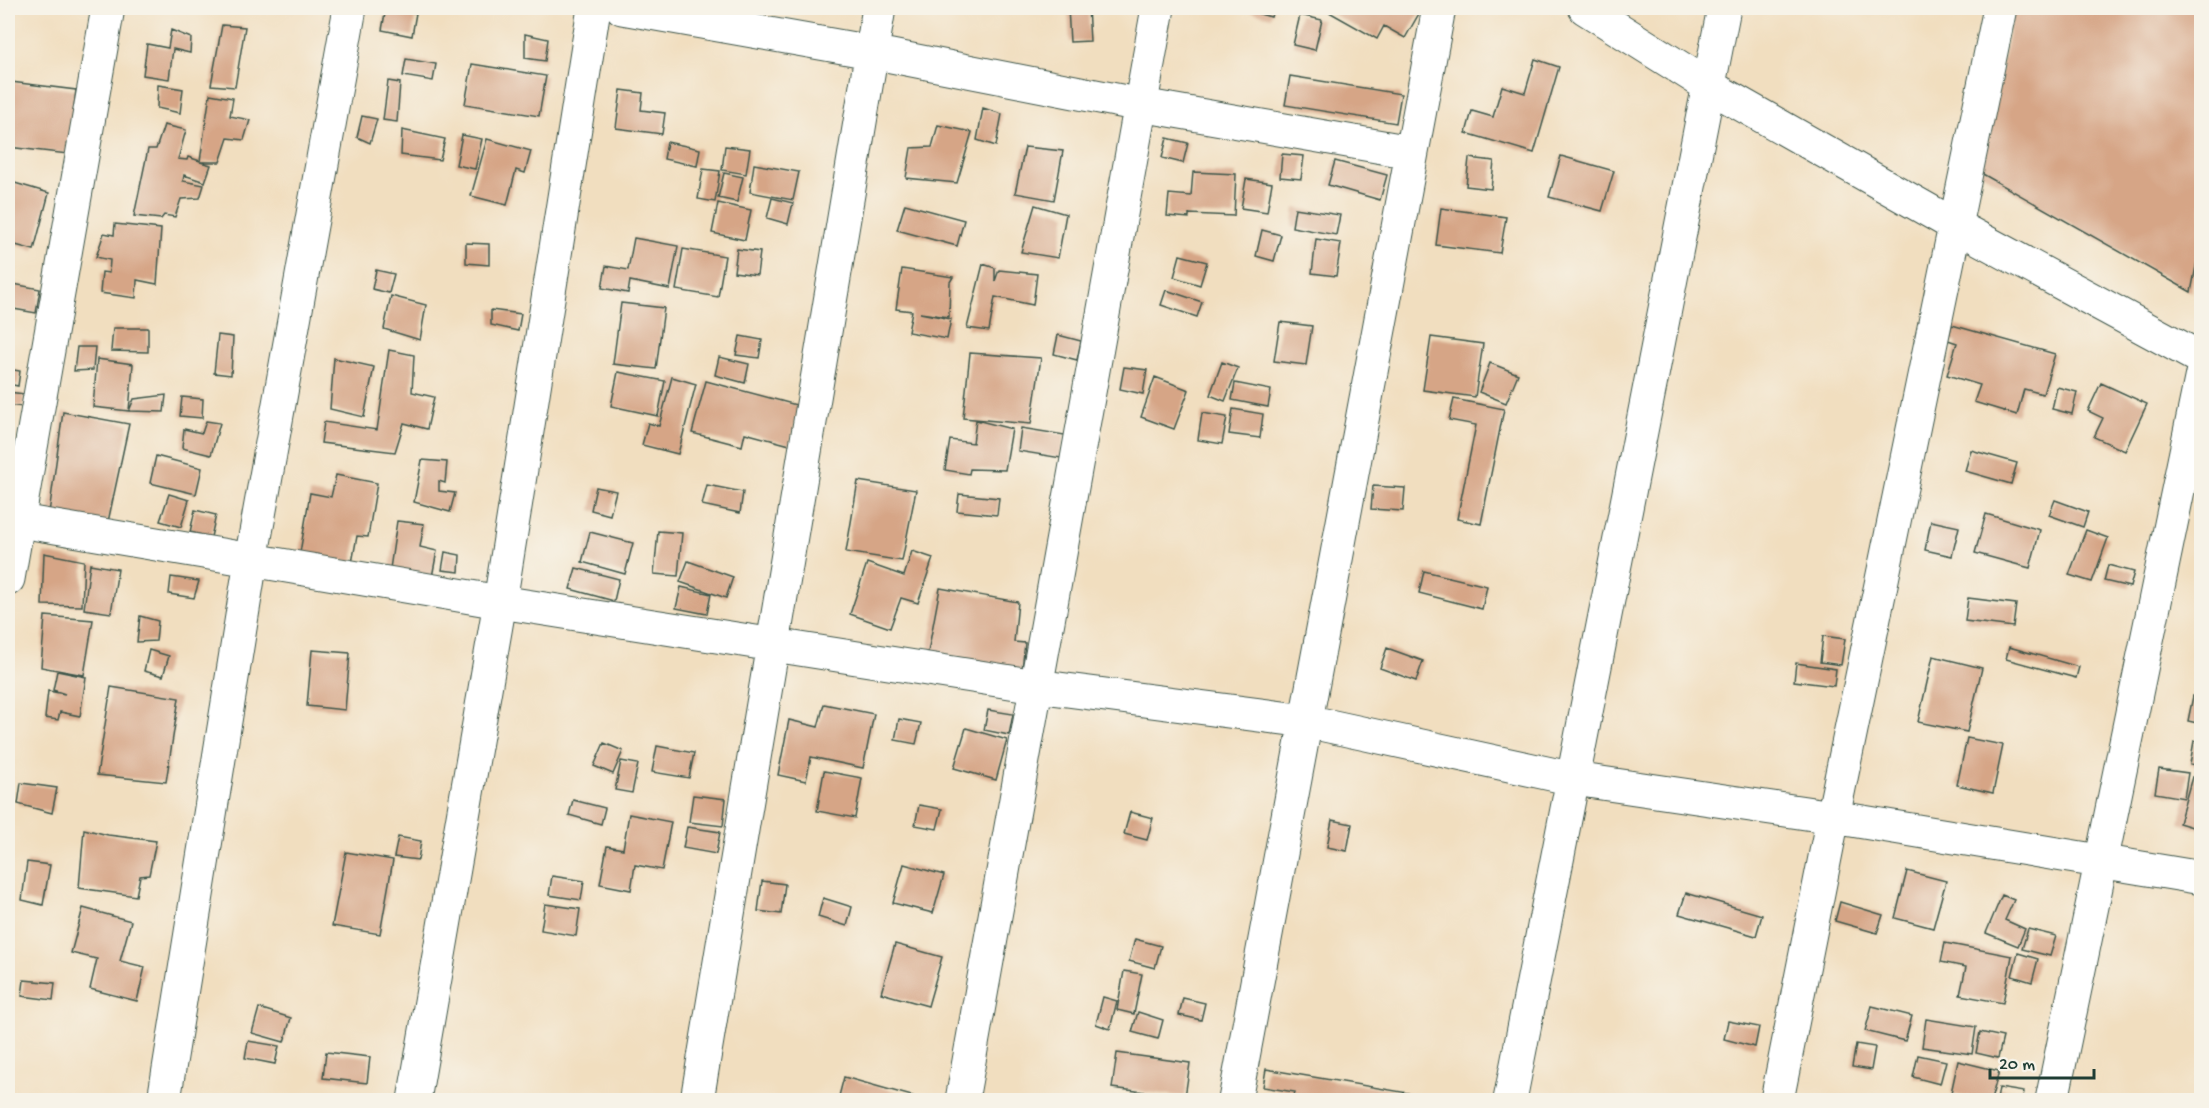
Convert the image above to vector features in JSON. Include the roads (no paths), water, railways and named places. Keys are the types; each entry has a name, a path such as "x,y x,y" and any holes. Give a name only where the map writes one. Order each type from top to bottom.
{"street":[{"path":"8,579 12,520 108,8"},
{"path":"164,1101 251,560 350,8"},
{"path":"414,1101 500,602 594,8"},
{"path":"622,8 871,52 1141,105 1411,152"},
{"path":"697,1101 879,8"},
{"path":"962,1101 1158,8"},
{"path":"1235,1101 1439,8"},
{"path":"1585,8 1709,86 1956,226 2202,359"},
{"path":"1510,1101 1724,8"},
{"path":"1778,1101 1833,817 2000,8"},
{"path":"2052,1101 2202,374"},
{"path":"12,520 500,602 1036,686 1306,721 1574,779 1833,817 2202,878"}]}
